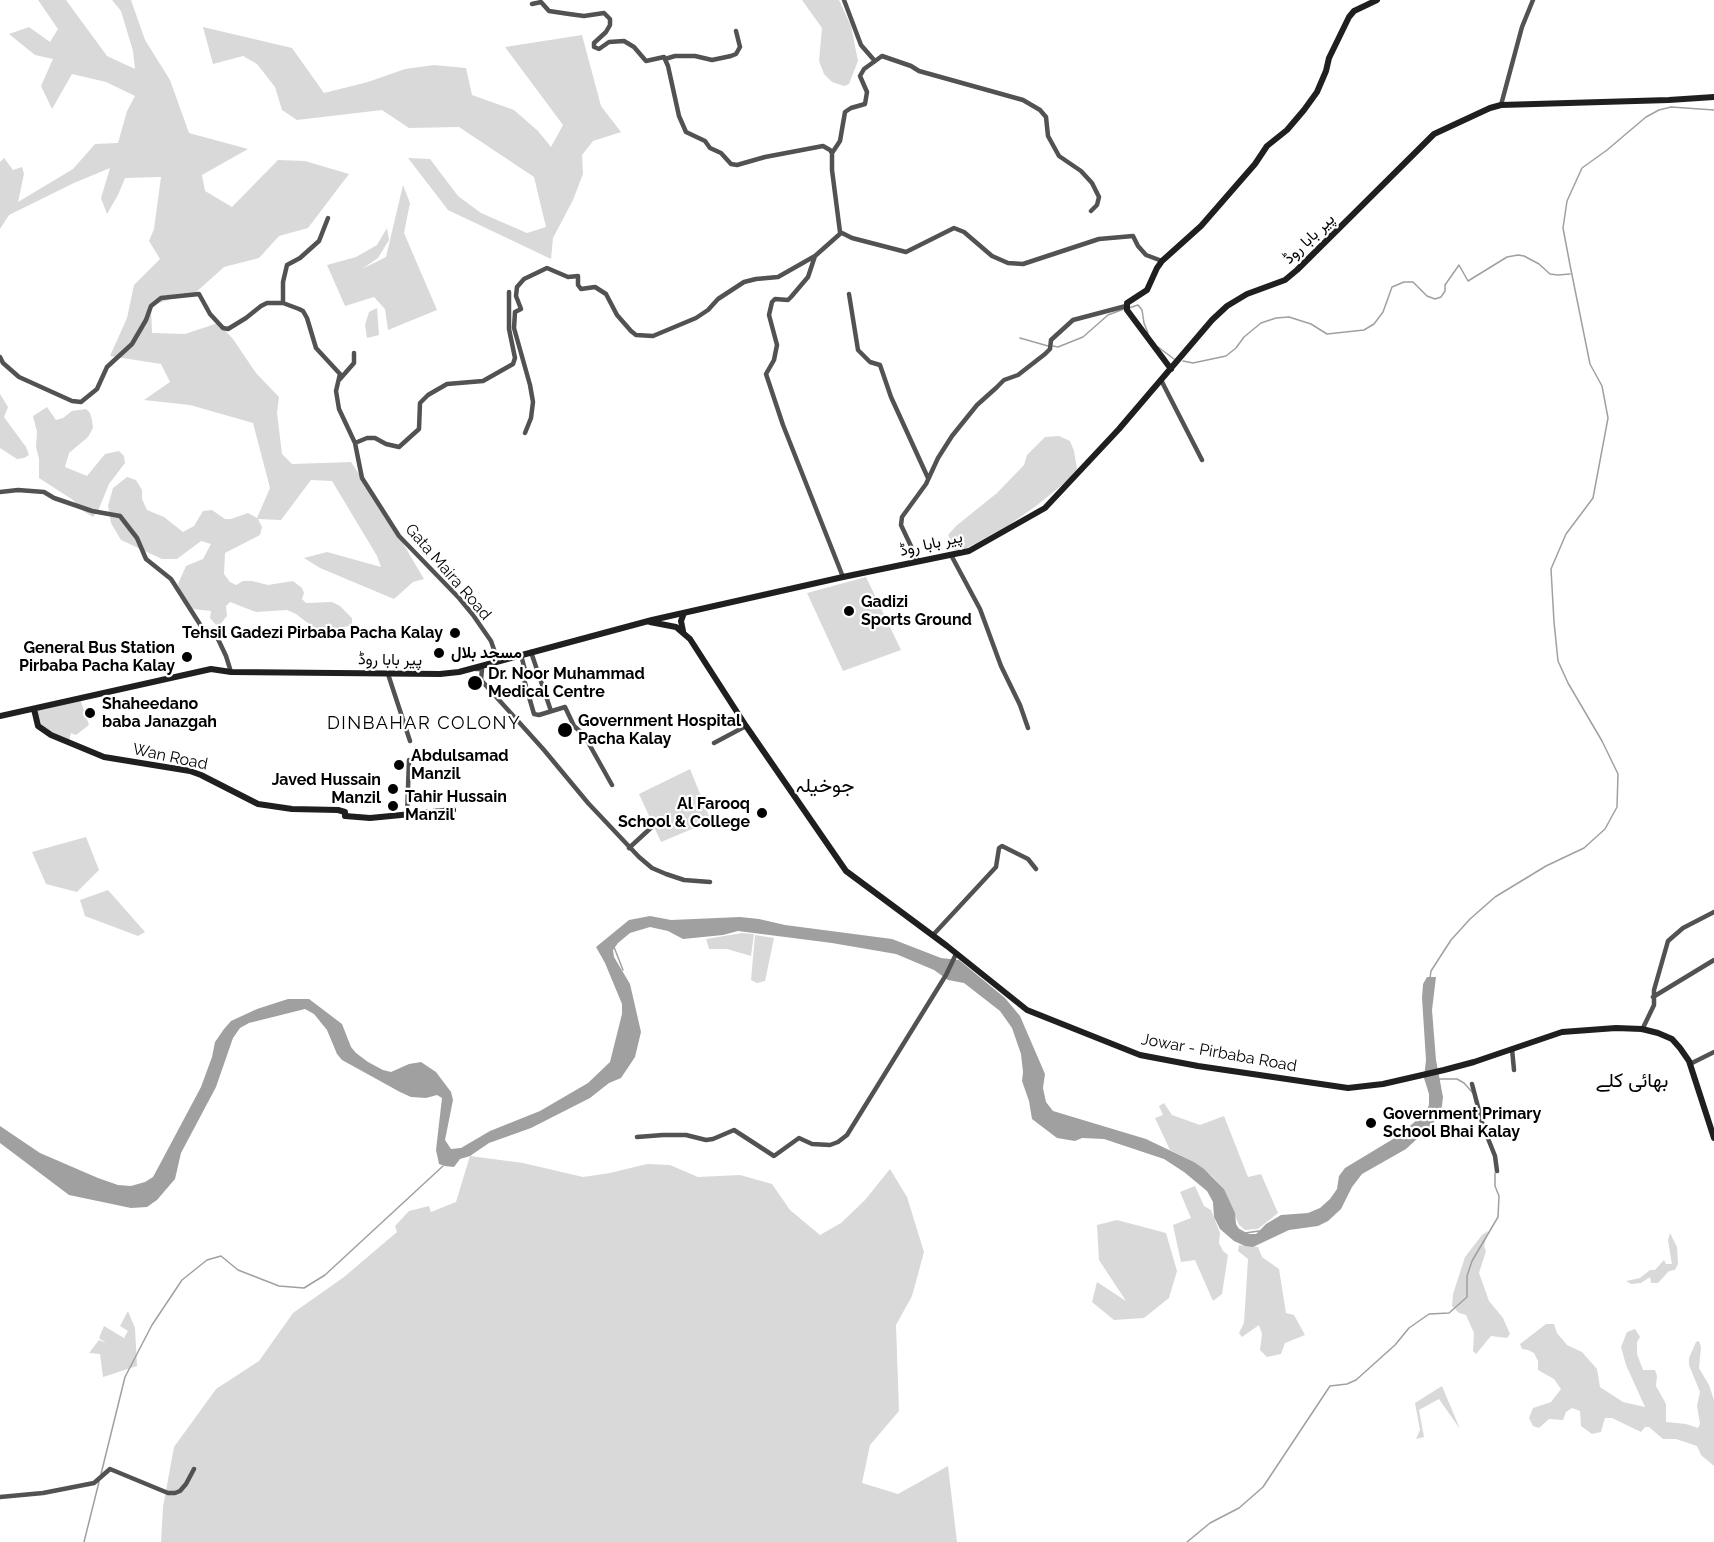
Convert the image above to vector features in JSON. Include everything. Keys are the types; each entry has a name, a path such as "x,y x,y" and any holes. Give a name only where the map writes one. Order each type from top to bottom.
{"main road":[{"path":"1171,369 1126,307 1127,303 1147,290 1162,261 1201,226 1255,164 1267,146 1287,130 1304,110 1317,92 1329,58 1349,17 1354,11 1377,0"},
{"name":"پیر بابا روڈ","path":"0,716 211,669 231,672 440,674 470,669 684,613 969,551 1046,508 1119,429 1212,320 1227,306 1247,294 1285,280 1297,270 1434,134 1501,105 1714,97"},
{"path":"683,631 681,621 684,613"},
{"path":"646,622 676,627 683,631"},
{"name":"Jowar - Pirbaba Road","path":"683,631 846,871 933,935 1027,1010 1140,1055 1197,1066 1348,1088 1383,1084 1474,1062 1562,1032 1642,1029 1672,1039 1680,1048 1690,1064 1714,1138"},
{"name":"Wan Road","path":"34,709 38,726 104,757 190,771 258,804 292,809 338,810 345,812 345,816 370,818 453,810"}],"street":[{"path":"844,0 861,45 874,60"},
{"path":"1501,105 1522,27 1533,0"},
{"path":"532,4 541,2 549,11 569,14 584,16 600,12 606,14 610,19 610,25 594,43 594,47 599,49 609,42 624,41 634,47 646,61 675,56 696,56 712,60 731,56 736,54 740,47 736,32"},
{"path":"841,233 832,170 832,153 840,141 845,112 865,104 867,92 860,76 864,69 882,56 919,71 1023,100 1040,110 1046,117 1048,135 1059,156 1081,171 1092,183 1099,197 1097,205 1090,211"},
{"path":"665,59 679,116 686,132 705,141 710,148 721,153 731,164 737,165 823,146 832,153"},
{"path":"283,303 282,290 287,265 300,258 319,241 328,218"},
{"path":"841,233 868,243 906,252 954,228 964,232 992,256 1008,263 1023,264 1099,239 1133,236 1146,255 1162,261"},
{"path":"525,434 531,418 533,402 513,328 515,312 521,309 516,296 517,287 524,279 547,268 568,277 578,276 578,285 581,289 595,287 606,294 617,315 631,331 636,334 653,336 696,318 718,299 744,282 778,277 815,256 841,233"},
{"path":"815,256 802,285 788,300 775,299 769,308 777,345 774,360 766,374 783,425 843,577"},
{"path":"355,442 375,438 399,447 419,429 420,403 428,395 447,384 483,381 513,364 515,358 509,329 509,292"},
{"path":"0,357 3,363 20,376 72,401 81,402 97,389 106,368 132,344 151,306 161,297 199,294 210,314 223,328 228,329 267,303 283,303 303,311 316,348 340,374 340,379"},
{"path":"849,294 858,350 870,362 880,364 891,397 928,478"},
{"path":"918,561 901,525 902,517 927,484 928,478 952,436 977,405 1004,380 1030,367 1050,348 1051,340 1073,320 1126,307"},
{"path":"340,379 354,363 354,353"},
{"name":"Gata Maira Road","path":"340,379 336,391 339,410 355,442 362,478 399,536 459,598 489,638 498,661"},
{"path":"1161,380 1202,460"},
{"path":"0,492 18,490 44,492 54,498 92,511 120,516 138,538 146,559 171,579 201,626 218,639 231,672"},
{"path":"951,555 980,609 1001,666 1020,705 1028,728"},
{"path":"531,652 551,711"},
{"path":"521,655 525,670 523,676 534,714 539,715 565,707 574,726 584,735 612,785"},
{"path":"470,669 482,669 481,680 629,848 652,868 666,874 684,880 710,882"},
{"path":"525,670 538,672"},
{"path":"388,674 410,741"},
{"path":"714,743 746,726"},
{"path":"407,816 409,760"},
{"path":"629,848 654,825"},
{"path":"933,935 996,867 999,848 1002,846 1028,859 1036,869"},
{"path":"1642,1029 1654,1005 1653,997 1658,971 1668,941 1683,928 1714,912"},
{"path":"637,1137 663,1135 714,1140 734,1130 774,1156 799,1138 812,1144 830,1145 838,1142 847,1135 946,975 956,954"},
{"path":"1653,997 1714,960"},
{"path":"1512,1049 1514,1070"},
{"path":"1690,1064 1714,1052"},
{"path":"1472,1084 1495,1156 1497,1171"},
{"path":"0,1497 43,1493 94,1483 110,1469 168,1493 175,1493 186,1484 194,1469"}],"shaded area":[{"path":"38,0 66,0 107,56 135,69 133,51 121,11 112,0 131,0 145,40 170,80 189,133 248,149 202,175 205,191 232,207 278,160 305,161 349,174 308,228 279,236 259,258 224,267 194,294 179,296 151,306 152,333 185,334 218,323 233,339 256,373 279,397 277,413 282,454 292,464 351,462 388,518 424,579 413,582 394,599 320,568 304,558 327,552 381,567 377,556 332,481 311,480 281,520 258,519 262,527 260,535 225,553 224,574 230,582 236,585 243,581 252,581 268,585 293,581 302,588 304,593 302,599 306,603 332,602 340,606 352,618 352,625 321,633 287,610 256,612 230,602 226,606 227,616 218,627 210,618 211,611 193,609 182,596 178,584 186,566 203,559 211,544 201,541 177,559 162,559 121,540 111,523 108,506 113,488 127,477 136,480 142,490 142,499 147,510 164,517 183,532 194,526 203,511 212,510 225,519 248,513 257,518 270,488 253,423 190,405 144,400 170,382 161,364 110,356 127,318 134,285 160,259 149,241 154,229 161,177 125,178 107,214 101,198 110,168 9,215 0,229 0,162 4,158 13,170 22,167 24,174 18,202 73,169 95,144 118,143 127,111 135,96 106,82 72,74 52,109 41,86 53,59 35,55 9,34 29,27 50,42 58,29"},
{"path":"802,0 839,0 851,26 858,61 849,84 844,86 832,82 824,74 819,61 822,28"},
{"path":"203,27 292,48 324,93 368,82 405,69 434,65 466,68 472,95 514,110 538,131 551,147 563,125 505,47 582,35 601,106 621,132 593,141 582,155 583,174 573,200 553,238 551,259 448,210 408,158 430,159 458,196 481,213 527,233 546,227 534,177 459,127 409,128 382,110 297,120 282,110 275,87 257,64 243,56 213,64"},
{"path":"403,185 410,203 404,233 437,310 388,330 385,309 374,297 345,306 327,265 356,257 377,245 387,228 389,240 378,258 362,269 386,257"},
{"path":"377,308 379,335 367,338 365,325 369,312"},
{"path":"0,394 8,407 4,417 26,447 29,455 24,458 17,459 0,448"},
{"path":"47,407 56,420 72,411 86,409 90,413 93,428 88,437 69,453 65,467 87,476 105,454 119,451 124,456 125,463 109,484 98,511 93,517 83,511 73,500 39,478 37,432 33,416"},
{"path":"1059,436 1070,441 1074,451 1077,469 1067,481 1006,527 967,548 955,550 948,535 956,526 997,493 1024,465 1027,455 1045,437"},
{"name":"Gadizi Sports Ground","path":"866,577 901,650 843,671 807,593"},
{"path":"80,699 89,725 76,735 71,733 69,741 42,730 34,709"},
{"path":"690,769 711,821 661,842 639,794"},
{"path":"86,837 99,870 77,892 46,884 32,852"},
{"path":"108,890 145,932 138,936 85,916 80,900"},
{"path":"650,916 671,920 740,917 759,919 785,925 892,939 941,958 959,960 1005,998 1020,1016 1045,1074 1043,1088 1046,1102 1053,1111 1146,1139 1194,1162 1224,1189 1240,1231 1250,1234 1256,1234 1266,1224 1281,1215 1308,1213 1320,1208 1337,1189 1339,1176 1345,1168 1398,1136 1424,1114 1429,1105 1429,1094 1424,1078 1426,1060 1422,998 1423,984 1427,977 1436,977 1432,1010 1436,1060 1443,1097 1442,1106 1431,1126 1406,1149 1362,1174 1352,1187 1341,1209 1328,1221 1318,1226 1289,1230 1253,1247 1245,1246 1234,1241 1220,1229 1214,1217 1213,1202 1207,1191 1164,1159 1104,1139 1082,1138 1075,1141 1057,1138 1032,1119 1022,1081 1021,1054 1012,1028 1000,1011 964,983 948,980 934,970 896,954 738,931 683,939 668,931 650,927 630,933 613,950 614,957 630,984 641,1032 635,1057 621,1078 609,1083 590,1098 531,1128 489,1143 470,1156 460,1159 454,1167 439,1164 436,1150 442,1098 437,1095 426,1098 411,1097 342,1060 327,1030 314,1014 305,1009 249,1023 240,1028 233,1038 216,1087 181,1153 175,1179 157,1200 147,1207 131,1208 69,1195 0,1143 0,1126 40,1153 98,1178 118,1185 131,1186 145,1182 153,1177 160,1164 201,1087 215,1042 231,1021 257,1009 288,999 309,999 342,1024 351,1047 368,1062 391,1072 409,1064 421,1062 436,1072 451,1092 453,1100 445,1140 451,1149 461,1148 490,1131 540,1111 588,1083 610,1062 622,1014 622,1004 596,947 629,920"},
{"path":"742,933 754,934 751,956 727,949 709,949 706,939"},
{"path":"755,935 774,938 765,981 757,983 751,980"},
{"path":"1164,1103 1172,1115 1200,1125 1224,1116 1248,1177 1261,1174 1278,1213 1258,1229 1245,1230 1239,1225 1224,1189 1213,1177 1194,1162 1170,1150 1155,1118 1163,1115 1159,1106"},
{"path":"470,1156 523,1163 583,1177 647,1164 670,1165 698,1177 740,1175 772,1184 790,1210 820,1235 841,1223 865,1200 890,1169 907,1197 924,1252 912,1296 896,1325 899,1411 870,1445 862,1483 898,1494 948,1466 957,1542 161,1542 163,1507 174,1447 216,1389 259,1361 293,1313 344,1277 397,1232 395,1226 409,1211 429,1206 431,1212 456,1202"},
{"path":"1195,1186 1204,1206 1211,1210 1220,1233 1219,1243 1228,1255 1222,1294 1213,1301 1195,1260 1181,1262 1173,1225 1191,1218 1180,1192"},
{"path":"1117,1220 1166,1233 1177,1271 1169,1298 1144,1318 1114,1320 1092,1302 1097,1282 1126,1301 1099,1260 1097,1225"},
{"path":"1488,1231 1484,1246 1486,1251 1479,1273 1489,1301 1503,1318 1510,1334 1507,1338 1491,1336 1476,1354 1473,1351 1474,1333 1466,1315 1459,1313 1452,1306 1453,1294 1465,1257 1482,1235"},
{"path":"1670,1233 1677,1247 1678,1264 1675,1270 1669,1271 1658,1283 1651,1283 1650,1277 1641,1283 1631,1284 1626,1281 1640,1278 1650,1270 1655,1270 1664,1260 1666,1264 1672,1264 1668,1240"},
{"path":"1239,1245 1258,1247 1262,1257 1279,1269 1286,1313 1294,1315 1305,1335 1285,1343 1281,1354 1267,1357 1260,1350 1262,1334 1259,1325 1242,1337 1239,1333 1244,1323 1248,1259 1238,1251"},
{"path":"128,1311 135,1328 137,1366 103,1377 100,1354 89,1353 99,1340 106,1343 99,1338 104,1326 124,1338 128,1331 120,1326"},
{"path":"1546,1324 1554,1324 1557,1333 1567,1345 1582,1352 1597,1369 1600,1387 1623,1402 1645,1407 1626,1365 1621,1347 1627,1332 1635,1329 1640,1337 1637,1342 1637,1354 1643,1370 1655,1370 1657,1376 1656,1386 1666,1404 1666,1422 1698,1428 1700,1424 1697,1406 1700,1392 1689,1365 1689,1358 1696,1342 1699,1341 1701,1347 1699,1368 1709,1385 1714,1400 1714,1466 1701,1455 1697,1446 1676,1439 1663,1439 1649,1427 1645,1427 1641,1432 1612,1418 1605,1418 1601,1432 1592,1434 1581,1426 1580,1411 1572,1408 1566,1412 1563,1420 1549,1419 1539,1428 1533,1426 1529,1418 1533,1408 1551,1402 1561,1389 1554,1379 1538,1370 1538,1361 1534,1353 1522,1349 1520,1344"},
{"path":"1442,1386 1460,1429 1439,1399 1419,1410 1424,1437 1416,1439 1420,1430 1415,1403"}],"waterway":[{"path":"1430,978 1431,971 1451,940 1470,919 1495,897 1546,866 1584,848 1605,829 1617,807 1618,774 1558,661 1554,622 1551,569 1566,534 1593,498 1608,418 1602,386 1590,364 1563,228 1567,201 1582,168 1646,117 1671,107 1714,110"},
{"path":"1183,361 1193,363 1226,356 1261,323 1276,318 1289,317 1311,324 1327,334 1364,330 1374,324 1383,312 1392,287 1404,282 1413,282 1427,296 1435,299 1441,297 1445,291 1445,285 1459,265 1468,281 1507,257 1518,255 1539,264 1550,274 1570,274"},
{"path":"1129,308 1138,305 1142,310 1148,333"},
{"path":"1053,346 1058,347 1083,337 1108,315 1124,309"},
{"path":"1020,338 1048,346"},
{"path":"1158,347 1174,359"},
{"path":"614,947 623,970"},
{"path":"1439,1079 1457,1079 1472,1092"},
{"path":"101,1474 125,1377 152,1325 182,1280 207,1260 221,1256 238,1270 279,1286 304,1288 325,1275 443,1166"},
{"path":"1187,1542 1210,1523 1239,1508 1263,1487 1330,1386 1347,1384 1356,1380 1395,1345 1409,1328 1429,1314 1449,1313 1467,1297 1467,1276 1472,1261 1498,1217 1499,1196 1495,1186 1495,1173"},
{"path":"1238,1229 1245,1233 1259,1231"},
{"path":"84,1542 99,1482"}],"place":[{"name":"Gadizi Sports Ground","path":"849,611"},
{"name":"Tehsil Gadezi Pirbaba Pacha Kalay","path":"455,633"},
{"name":"مسجد بلال","path":"439,653"},
{"name":"General Bus Station Pirbaba Pacha Kalay","path":"187,657"},
{"name":"Dr. Noor Muhammad Medical Centre","path":"475,683"},
{"name":"Shaheedano baba Janazgah","path":"90,713"},
{"name":"Government Hospital Pacha Kalay","path":"565,730"},
{"name":"Abdulsamad Manzil","path":"399,765"},
{"name":"Javed Hussain Manzil","path":"393,789"},
{"name":"Tahir Hussain Manzil","path":"393,806"},
{"name":"Al Farooq School & College","path":"762,813"},
{"name":"Government Primary School Bhai Kalay","path":"1371,1123"}],"district":[{"name":"DINBAHAR COLONY","path":"424,724"},
{"name":"جوخیلہ","path":"825,786"},
{"name":"بھائی كلے","path":"1632,1081"}]}
